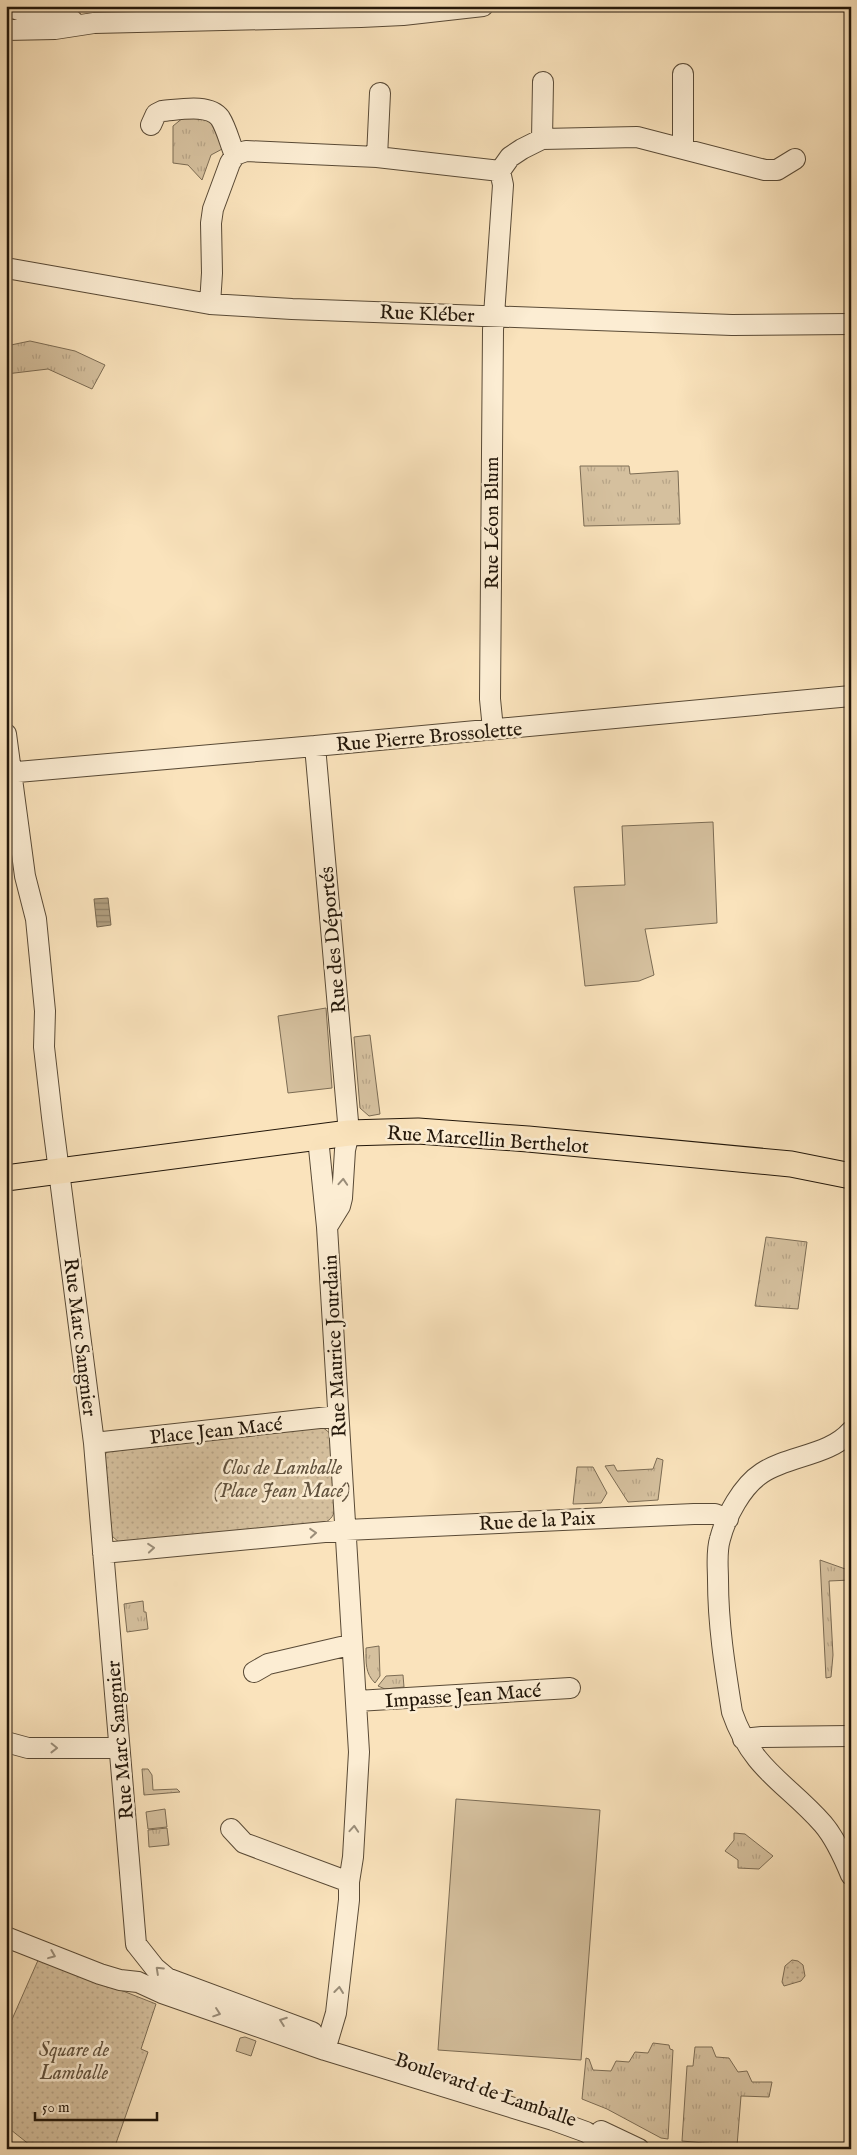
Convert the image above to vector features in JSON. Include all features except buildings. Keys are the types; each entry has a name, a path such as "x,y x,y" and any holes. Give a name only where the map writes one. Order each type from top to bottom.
{"main road":[{"name":"Rue Marcellin Berthelot","path":"6,1178 349,1133 418,1132 528,1139 791,1164 851,1176"}],"street":[{"path":"8,6 22,11 94,23"},
{"path":"6,30 55,29 94,23 403,16 483,6"},
{"path":"683,74 683,149"},
{"path":"542,139 543,82"},
{"path":"377,157 380,93"},
{"path":"151,125 156,114 162,111 204,109 219,117 235,156"},
{"path":"210,304 212,273 211,223 213,209 230,163 235,156 246,151 377,157 500,170 510,157 542,139 637,137 765,170 776,170 794,159"},
{"name":"Rue Léon Blum","path":"493,729 490,699 494,316 503,185 500,170"},
{"name":"Rue Kléber","path":"6,268 210,304 292,309 732,325 851,324"},
{"name":"Rue Pierre Brossolette","path":"9,773 851,696"},
{"name":"Rue Marc Sangnier","path":"6,734 9,773 25,876 36,919 45,1011 44,1047 94,1443 136,1944"},
{"name":"Rue des Déportés","path":"315,746 349,1133"},
{"name":"Rue Maurice Jourdain","path":"327,1227 340,1206 342,1198 345,1150 349,1133"},
{"name":"Rue Maurice Jourdain","path":"318,1138 327,1227 359,1752 349,1900 336,2013 327,2044"},
{"name":"Place Jean Macé","path":"94,1443 338,1416"},
{"path":"851,1431 833,1445 770,1468 761,1474 743,1493 728,1519 718,1549 719,1624 732,1712 744,1739 765,1770 823,1824 839,1850 851,1875"},
{"name":"Rue de la Paix","path":"346,1530 694,1514 715,1514 728,1519"},
{"path":"103,1553 346,1530"},
{"path":"254,1672 268,1664 341,1646 352,1646"},
{"name":"Impasse Jean Macé","path":"357,1702 570,1688"},
{"path":"744,1739 841,1736"},
{"path":"6,1742 28,1748 119,1748"},
{"path":"231,1829 244,1843 349,1882"},
{"name":"Boulevard de Lamballe","path":"6,1937 100,1974 120,1980 138,1982 162,1994 327,2044 553,2120 586,2132 612,2149"},
{"path":"136,1944 133,1950 135,1976 138,1982"},
{"name":"Boulevard de Lamballe","path":"136,1944 155,1968 167,1978 327,2044 431,2070 448,2078 588,2124 639,2149"}],"green space":[{"path":"184,117 213,120 224,148 211,155 202,180 188,165 173,163 173,126"},
{"path":"30,341 75,351 105,365 92,389 48,369 6,374 6,346"},
{"path":"580,466 629,466 630,474 678,471 680,524 584,526"},
{"path":"713,822 717,923 645,929 654,975 639,981 585,986 574,887 625,885 622,826"},
{"path":"326,1008 332,1088 288,1093 278,1016"},
{"path":"370,1035 380,1114 369,1116 360,1108 354,1037"},
{"path":"766,1237 807,1242 798,1309 755,1306"},
{"name":"Clos de Lamballe (Place Jean Macé)","path":"321,1426 331,1434 335,1507 332,1516 324,1523 121,1544 112,1536 104,1456 107,1452"},
{"path":"657,1458 663,1460 658,1500 628,1502 605,1466 614,1465 617,1471 653,1469"},
{"path":"577,1467 593,1467 607,1493 601,1503 573,1504"},
{"path":"820,1560 851,1571 851,1580 829,1581 833,1655 831,1677 826,1678"},
{"path":"143,1601 148,1629 127,1632 124,1604"},
{"path":"379,1646 380,1676 375,1683 368,1671 366,1648"},
{"path":"403,1675 404,1687 385,1689 378,1686 386,1676"},
{"path":"142,1769 148,1769 152,1775 153,1790 177,1789 180,1792 144,1795"},
{"path":"456,1799 600,1810 581,2060 438,2050"},
{"path":"165,1809 167,1827 148,1829 146,1812"},
{"path":"167,1828 169,1845 149,1847 148,1830"},
{"path":"734,1833 745,1834 773,1856 759,1869 738,1868 738,1860 725,1851 734,1840"},
{"name":"Square de Lamballe","path":"39,1958 156,2004 141,2049 148,2052 114,2149 35,2149 6,2126 6,2033"},
{"path":"792,1960 798,1961 803,1965 805,1976 801,1981 784,1986 782,1982 785,1966"},
{"path":"245,2037 256,2041 251,2056 236,2051 240,2038"},
{"path":"653,2043 669,2045 670,2049 673,2050 668,2139 661,2138 607,2109 582,2099 586,2058 589,2059 593,2070 611,2071 616,2061 629,2062 635,2052 648,2053"},
{"path":"695,2047 712,2047 716,2057 729,2058 738,2072 747,2071 752,2082 772,2082 769,2097 741,2096 737,2146 682,2141 687,2066 693,2066"}],"shaded area":[{"path":"108,898 111,925 97,927 94,899"}]}
